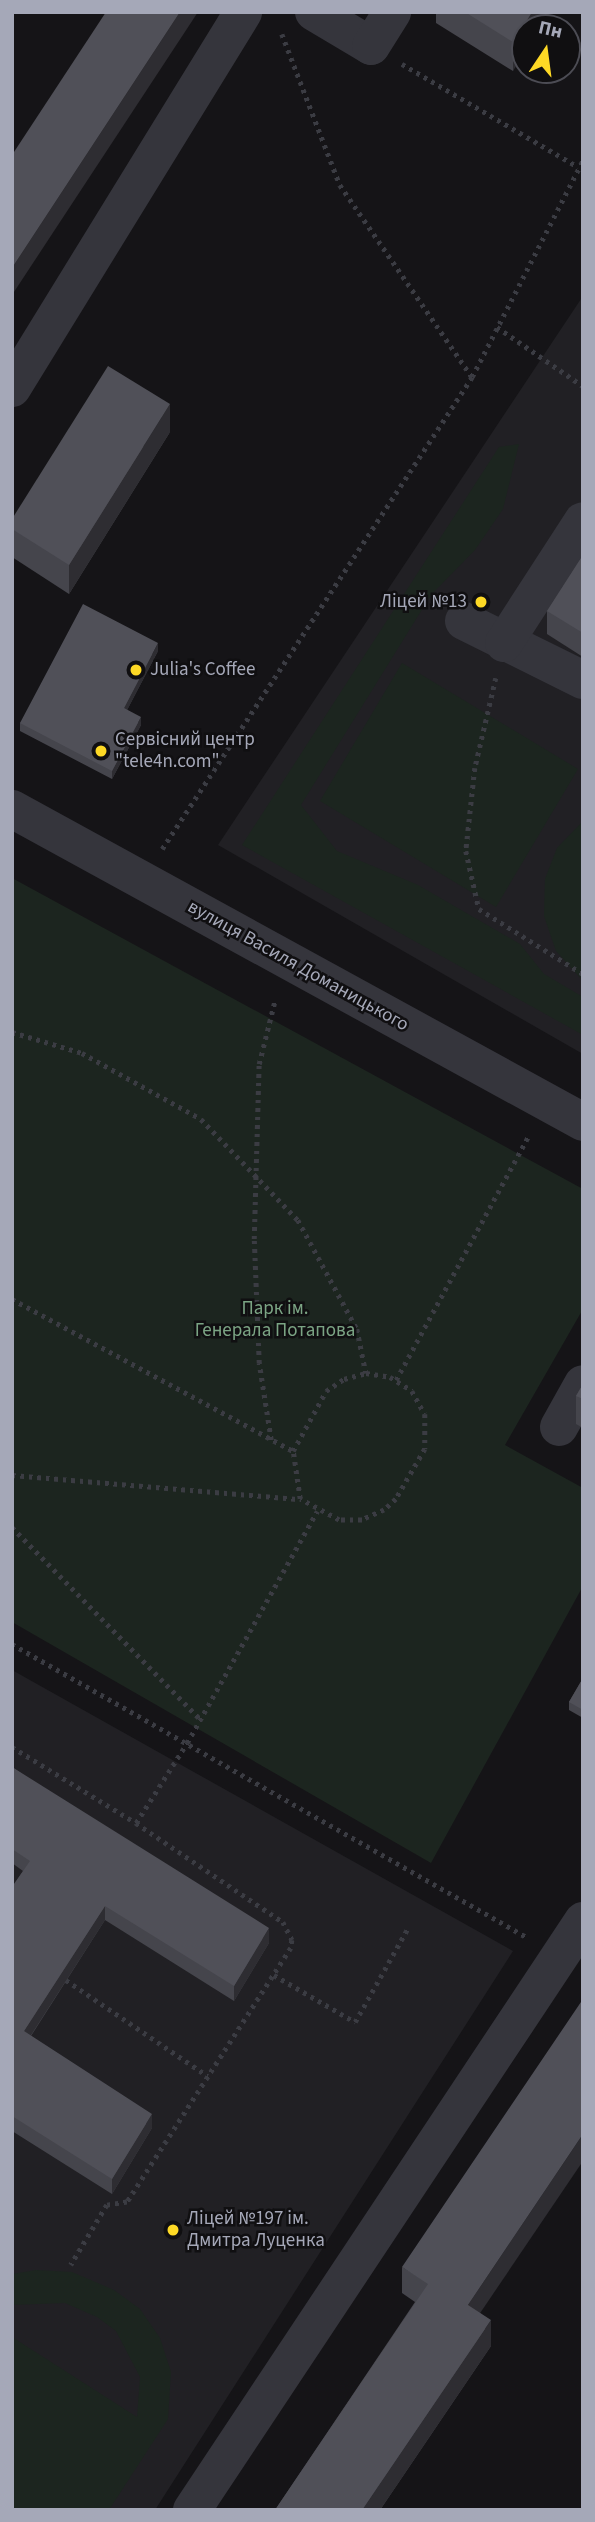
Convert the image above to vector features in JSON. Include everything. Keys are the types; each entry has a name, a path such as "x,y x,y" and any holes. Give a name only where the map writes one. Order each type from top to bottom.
{"street":[{"path":"12,388 243,12"},
{"path":"314,12 371,46 392,12"},
{"path":"504,643 583,521"},
{"path":"464,621 583,680"},
{"name":"вулиця Василя Доманицького","path":"12,809 583,1122"},
{"path":"559,1427 583,1384"},
{"path":"192,2510 583,1921"}],"path":[{"path":"279,24 340,185 472,377"},
{"path":"371,46 578,167"},
{"path":"160,853 472,377 583,160"},
{"path":"497,327 583,386"},
{"path":"504,643 475,768 466,851 479,909 583,974"},
{"path":"271,1440 259,1363 256,1176 259,1064 275,1000"},
{"path":"12,1032 82,1053 201,1119 298,1220 357,1329 366,1373"},
{"path":"396,1380 546,1102"},
{"path":"12,1299 293,1451"},
{"path":"12,1475 300,1499 317,1511 339,1520 362,1520 384,1510 396,1499 425,1449 425,1413 412,1391 396,1380 366,1373 344,1378 327,1391 293,1451 300,1499"},
{"path":"136,1823 201,1720 317,1511"},
{"path":"12,1527 201,1720"},
{"path":"12,1644 560,1955"},
{"path":"12,1747 136,1823 284,1922 291,1948 127,2202 107,2205 71,2265"},
{"path":"274,1975 355,2022 408,1928"},
{"path":"66,1980 208,2076"}],"shaded area":[{"name":"Ліцей №13","path":"583,296 583,1054 218,845"},
{"name":"Ліцей №197 ім. Дмитра Луценка","path":"12,1670 513,1951 155,2510 12,2510"}],"green space":[{"path":"519,444 503,509 475,550 431,595 301,805 337,851 418,885 520,944 544,974 583,997 583,1035 242,845 499,447"},
{"path":"402,663 578,769 496,907 320,801"},
{"path":"583,821 583,981 556,951 544,916 545,879 557,848"},
{"name":"Парк ім. Генерала Потапова","path":"12,878 583,1189 583,1309 505,1445 583,1488 583,1586 431,1863 12,1622"},
{"path":"36,2270 72,2272 114,2290 140,2309 160,2338 171,2372 168,2419 109,2510 12,2510 12,2337 137,2417 140,2377 116,2331 97,2317 65,2303 12,2305 12,2274"}],"building":[{"path":"106,12 180,12 12,268 12,155"},
{"path":"465,12 532,12 511,14 511,41"},
{"path":"108,366 170,404 69,565 12,529 12,519"},
{"path":"583,555 583,633 547,611"},
{"path":"83,604 158,643 124,708 141,717 112,771 20,723"},
{"path":"583,1384 583,1399 576,1396"},
{"path":"583,1678 583,1710 569,1702"},
{"path":"12,1767 269,1928 234,1986 105,1906 24,2031 152,2114 112,2179 12,2116 12,1887 30,1861 12,1849"},
{"path":"583,1999 583,2134 468,2305 491,2320 362,2510 275,2510 428,2284 402,2267"}],"place":[{"name":"Ліцей №13","path":"481,602"},
{"name":"Julia's Coffee","path":"136,670"},
{"name":"Сервісний центр \"tele4n.com\"","path":"101,751"},
{"name":"Ліцей №197 ім. Дмитра Луценка","path":"173,2230"}]}
